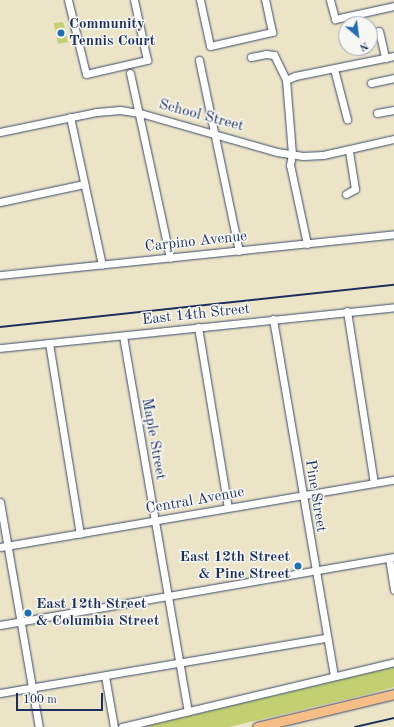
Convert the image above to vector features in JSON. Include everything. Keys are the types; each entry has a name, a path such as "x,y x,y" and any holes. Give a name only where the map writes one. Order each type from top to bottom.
{"main road":[{"path":"257,727 394,694"}],"street":[{"path":"68,0 86,74 148,60 134,0"},
{"path":"200,0 210,46 272,32 265,0"},
{"path":"330,0 335,19 394,6"},
{"path":"379,31 385,58"},
{"path":"251,56 266,54 274,55 286,80 292,154 290,165 307,244"},
{"path":"286,80 295,76 394,56"},
{"path":"199,60 240,251"},
{"path":"334,69 347,119"},
{"path":"130,73 140,113 170,258"},
{"path":"371,83 394,78"},
{"name":"School Street","path":"0,132 70,117 120,110 140,113 292,154 323,155 394,139"},
{"path":"376,113 394,110"},
{"path":"70,117 102,265"},
{"path":"346,194 355,189 348,150"},
{"path":"0,202 84,184"},
{"name":"Carpino Avenue","path":"0,275 394,234"},
{"name":"East 14th Street","path":"0,348 394,307"},
{"path":"348,311 374,484"},
{"name":"Pine Street","path":"273,320 314,571 334,676"},
{"path":"198,327 228,508"},
{"name":"Maple Street","path":"123,336 188,711"},
{"path":"49,343 80,534"},
{"name":"Central Avenue","path":"0,547 394,480"},
{"path":"0,502 39,727"},
{"path":"0,625 391,557 394,590"},
{"path":"0,693 326,638"},
{"path":"122,727 394,662"},
{"path":"105,676 114,727"}],"green space":[{"name":"Community Tennis Court","path":"63,22 68,42 58,44 54,23"},
{"path":"394,667 394,687 364,695 229,727 143,727"}],"railway":[{"path":"0,327 394,285"},
{"path":"355,727 394,718"}],"place":[{"name":"Community Tennis Court","path":"61,33"},
{"name":"East 12th Street & Pine Street","path":"298,566"},
{"name":"East 12th Street & Columbia Street","path":"28,613"}]}
